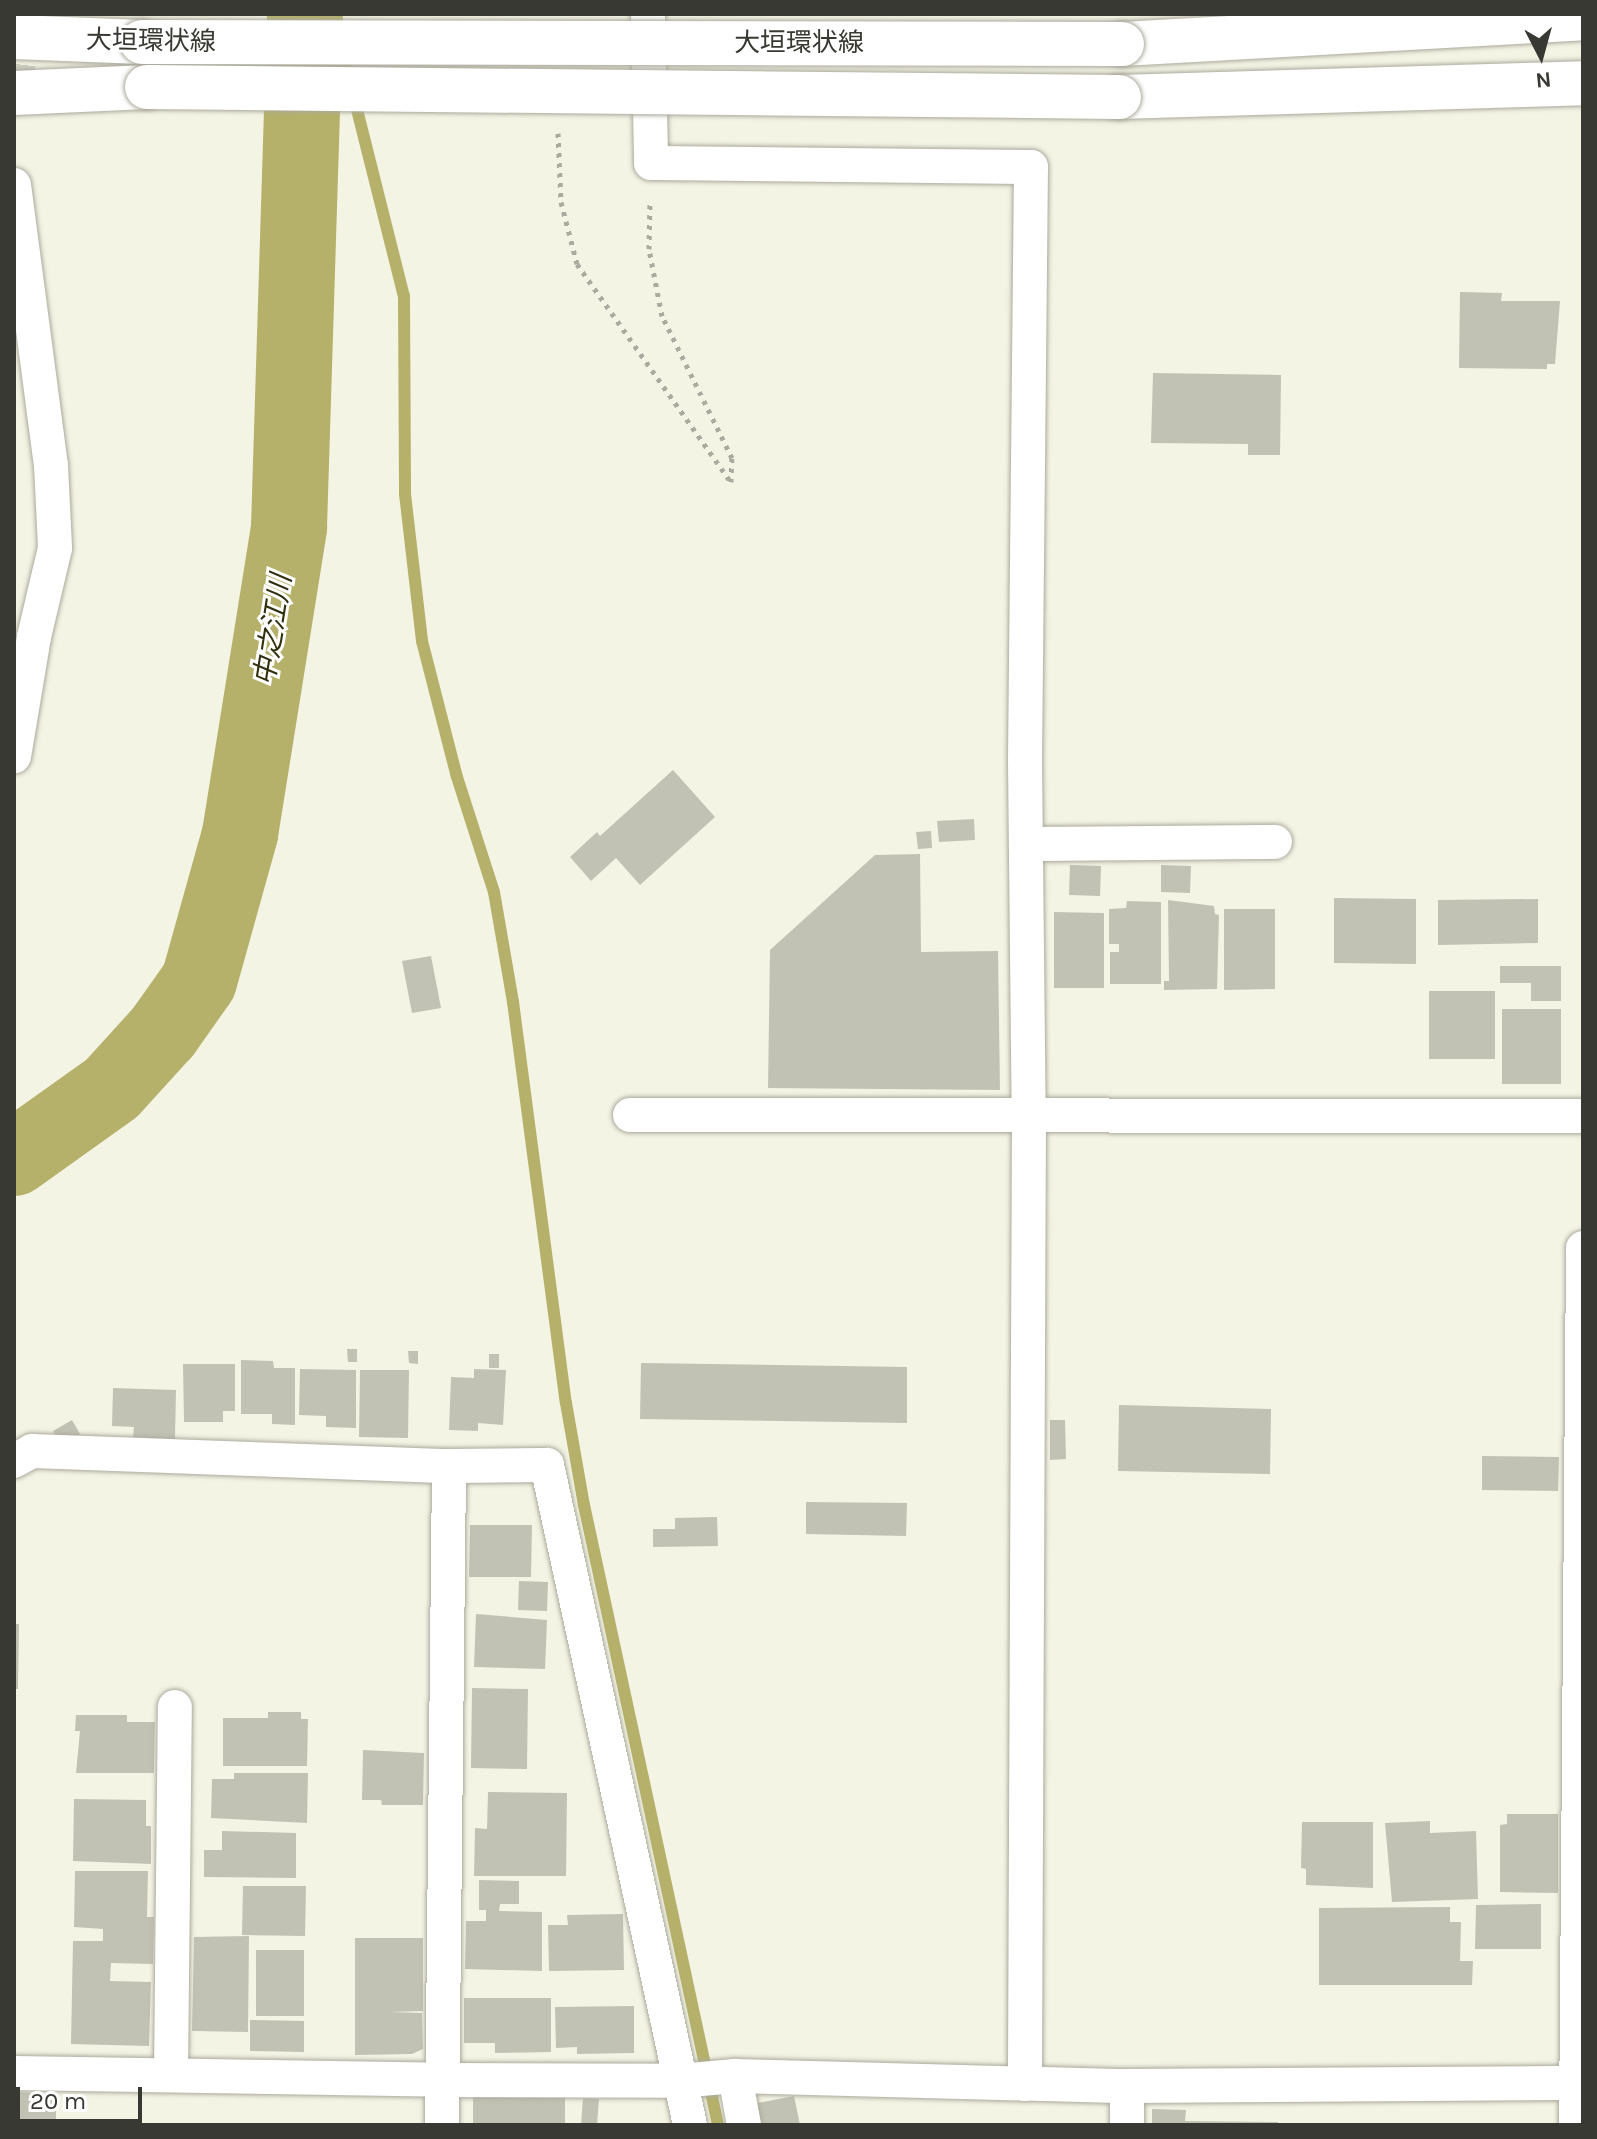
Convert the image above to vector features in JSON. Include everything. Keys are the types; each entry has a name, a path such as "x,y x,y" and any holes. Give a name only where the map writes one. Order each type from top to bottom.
{"main road":[{"name":"大垣環状線","path":"14,37 142,42 1122,44 1583,18"},
{"name":"大垣環状線","path":"14,93 147,87 1119,97 1583,83"}],"street":[{"path":"648,14 651,163 1031,167 1025,2084"},
{"path":"14,185 51,465 55,548 34,637 14,756"},
{"path":"1027,844 1275,842"},
{"path":"630,1115 1583,1116"},
{"path":"1576,2125 1580,2083 1583,1248"},
{"path":"14,1461 32,1451 449,1466 547,1465 707,2078 744,2125"},
{"path":"442,2125 449,1466"},
{"path":"171,2074 175,1707"},
{"path":"14,2073 444,2080 707,2078 1127,2086 1580,2083"},
{"path":"690,2125 707,2078"},
{"path":"1127,2086 1127,2125"}],"path":[{"path":"558,128 561,202 577,264 731,482 732,458 662,316 649,249 651,163"}],"building":[{"path":"1460,292 1502,293 1501,301 1560,301 1555,364 1547,364 1547,369 1459,368"},
{"path":"1153,373 1281,375 1280,455 1248,455 1248,444 1151,443"},
{"path":"673,770 715,817 640,885 616,858 591,881 570,857 597,832 600,836"},
{"path":"974,819 975,840 939,842 937,821"},
{"path":"931,831 932,848 918,849 916,832"},
{"path":"920,854 921,952 998,951 1000,1090 768,1088 770,950 875,855"},
{"path":"1070,865 1101,866 1100,896 1069,895"},
{"path":"1161,865 1191,866 1190,893 1161,892"},
{"path":"1334,898 1416,899 1416,964 1334,963"},
{"path":"1538,899 1538,943 1438,945 1438,900"},
{"path":"1168,900 1214,906 1215,914 1219,915 1217,989 1164,990 1164,981 1169,981"},
{"path":"1127,901 1161,902 1161,984 1110,984 1110,952 1119,952 1119,944 1109,944 1109,909 1126,908"},
{"path":"1224,909 1275,909 1275,989 1224,990"},
{"path":"1054,912 1104,913 1104,988 1054,988"},
{"path":"431,956 441,1008 412,1013 402,961"},
{"path":"1500,966 1561,966 1561,1001 1531,1001 1531,983 1500,983"},
{"path":"1429,991 1495,991 1495,1059 1429,1059"},
{"path":"1502,1009 1561,1009 1561,1084 1502,1084"},
{"path":"347,1349 357,1349 357,1362 348,1362"},
{"path":"408,1351 418,1351 418,1364 409,1363"},
{"path":"489,1354 499,1354 499,1368 489,1368"},
{"path":"241,1360 273,1361 274,1368 295,1368 295,1425 272,1424 272,1414 241,1414"},
{"path":"641,1363 907,1367 907,1423 640,1419"},
{"path":"183,1364 235,1364 235,1411 223,1411 223,1422 184,1422"},
{"path":"300,1369 356,1370 356,1428 326,1427 326,1416 299,1415"},
{"path":"474,1369 506,1370 503,1425 478,1423 478,1431 449,1430 451,1377 474,1378"},
{"path":"360,1370 409,1370 408,1438 359,1437"},
{"path":"113,1388 176,1390 175,1439 133,1437 134,1427 112,1426"},
{"path":"1119,1405 1271,1409 1270,1474 1118,1471"},
{"path":"72,1420 80,1434 62,1446 53,1431"},
{"path":"1050,1420 1065,1420 1066,1459 1050,1460"},
{"path":"1482,1456 1559,1457 1558,1491 1482,1490"},
{"path":"806,1502 907,1503 906,1536 806,1534"},
{"path":"717,1517 718,1546 653,1547 653,1529 675,1529 675,1518"},
{"path":"470,1525 532,1525 531,1577 469,1577"},
{"path":"519,1581 548,1582 547,1611 518,1610"},
{"path":"476,1614 547,1620 545,1669 474,1667"},
{"path":"14,1624 19,1624 18,1689 14,1689"},
{"path":"472,1688 528,1689 527,1769 471,1768"},
{"path":"268,1712 301,1712 301,1719 308,1719 307,1766 223,1766 223,1718 268,1718"},
{"path":"76,1715 127,1715 127,1722 155,1722 154,1773 76,1773 80,1731 75,1731"},
{"path":"363,1750 424,1753 423,1805 382,1805 381,1800 362,1800"},
{"path":"234,1773 308,1773 307,1823 211,1818 212,1779 234,1779"},
{"path":"488,1792 567,1793 566,1876 474,1876 475,1828 487,1829"},
{"path":"74,1799 146,1800 146,1826 151,1826 151,1864 73,1861"},
{"path":"1507,1814 1558,1814 1558,1893 1500,1892 1500,1825 1507,1824"},
{"path":"1430,1821 1430,1833 1476,1831 1478,1899 1392,1902 1385,1823"},
{"path":"1302,1822 1373,1822 1373,1888 1306,1885 1306,1869 1301,1868"},
{"path":"222,1831 296,1833 296,1878 204,1877 204,1850 222,1850"},
{"path":"75,1871 148,1871 147,1917 154,1917 153,1964 111,1963 110,1981 151,1982 149,2046 71,2044 73,1941 103,1941 103,1929 74,1927"},
{"path":"479,1880 519,1881 519,1904 500,1904 499,1911 542,1912 542,1971 465,1969 466,1921 486,1921 486,1910 479,1910"},
{"path":"243,1886 306,1886 305,1936 242,1935"},
{"path":"1541,1904 1541,1949 1475,1949 1476,1905"},
{"path":"1450,1907 1450,1922 1461,1922 1460,1961 1473,1961 1472,1985 1319,1985 1319,1908"},
{"path":"623,1914 624,1970 549,1971 548,1925 568,1925 567,1915"},
{"path":"249,1936 248,2032 192,2031 194,1937"},
{"path":"355,1938 423,1938 423,2011 390,2012 422,2013 423,2049 412,2054 355,2055"},
{"path":"256,1950 304,1950 304,2016 256,2016"},
{"path":"464,1998 551,1998 551,2052 495,2053 495,2043 464,2043"},
{"path":"634,2006 634,2053 577,2054 577,2047 556,2048 555,2007"},
{"path":"250,2020 304,2021 304,2052 250,2051"},
{"path":"14,2092 38,2093 39,2100 56,2100 56,2125 14,2125"},
{"path":"473,2096 565,2096 565,2125 473,2125"},
{"path":"794,2096 800,2125 757,2125 753,2104"},
{"path":"583,2098 599,2099 597,2125 581,2125"},
{"path":"1152,2109 1186,2110 1185,2121 1278,2122 1278,2125 1152,2125"}],"waterway":[{"name":"中之江川","path":"14,1158 112,1088 163,1032 199,981 240,834 289,527 305,14"},
{"path":"333,14 404,296 405,494 422,641 457,777 494,892 513,1002 566,1403 584,1505 718,2125"}],"tunnel":[{"path":"14,98 25,14"}]}
